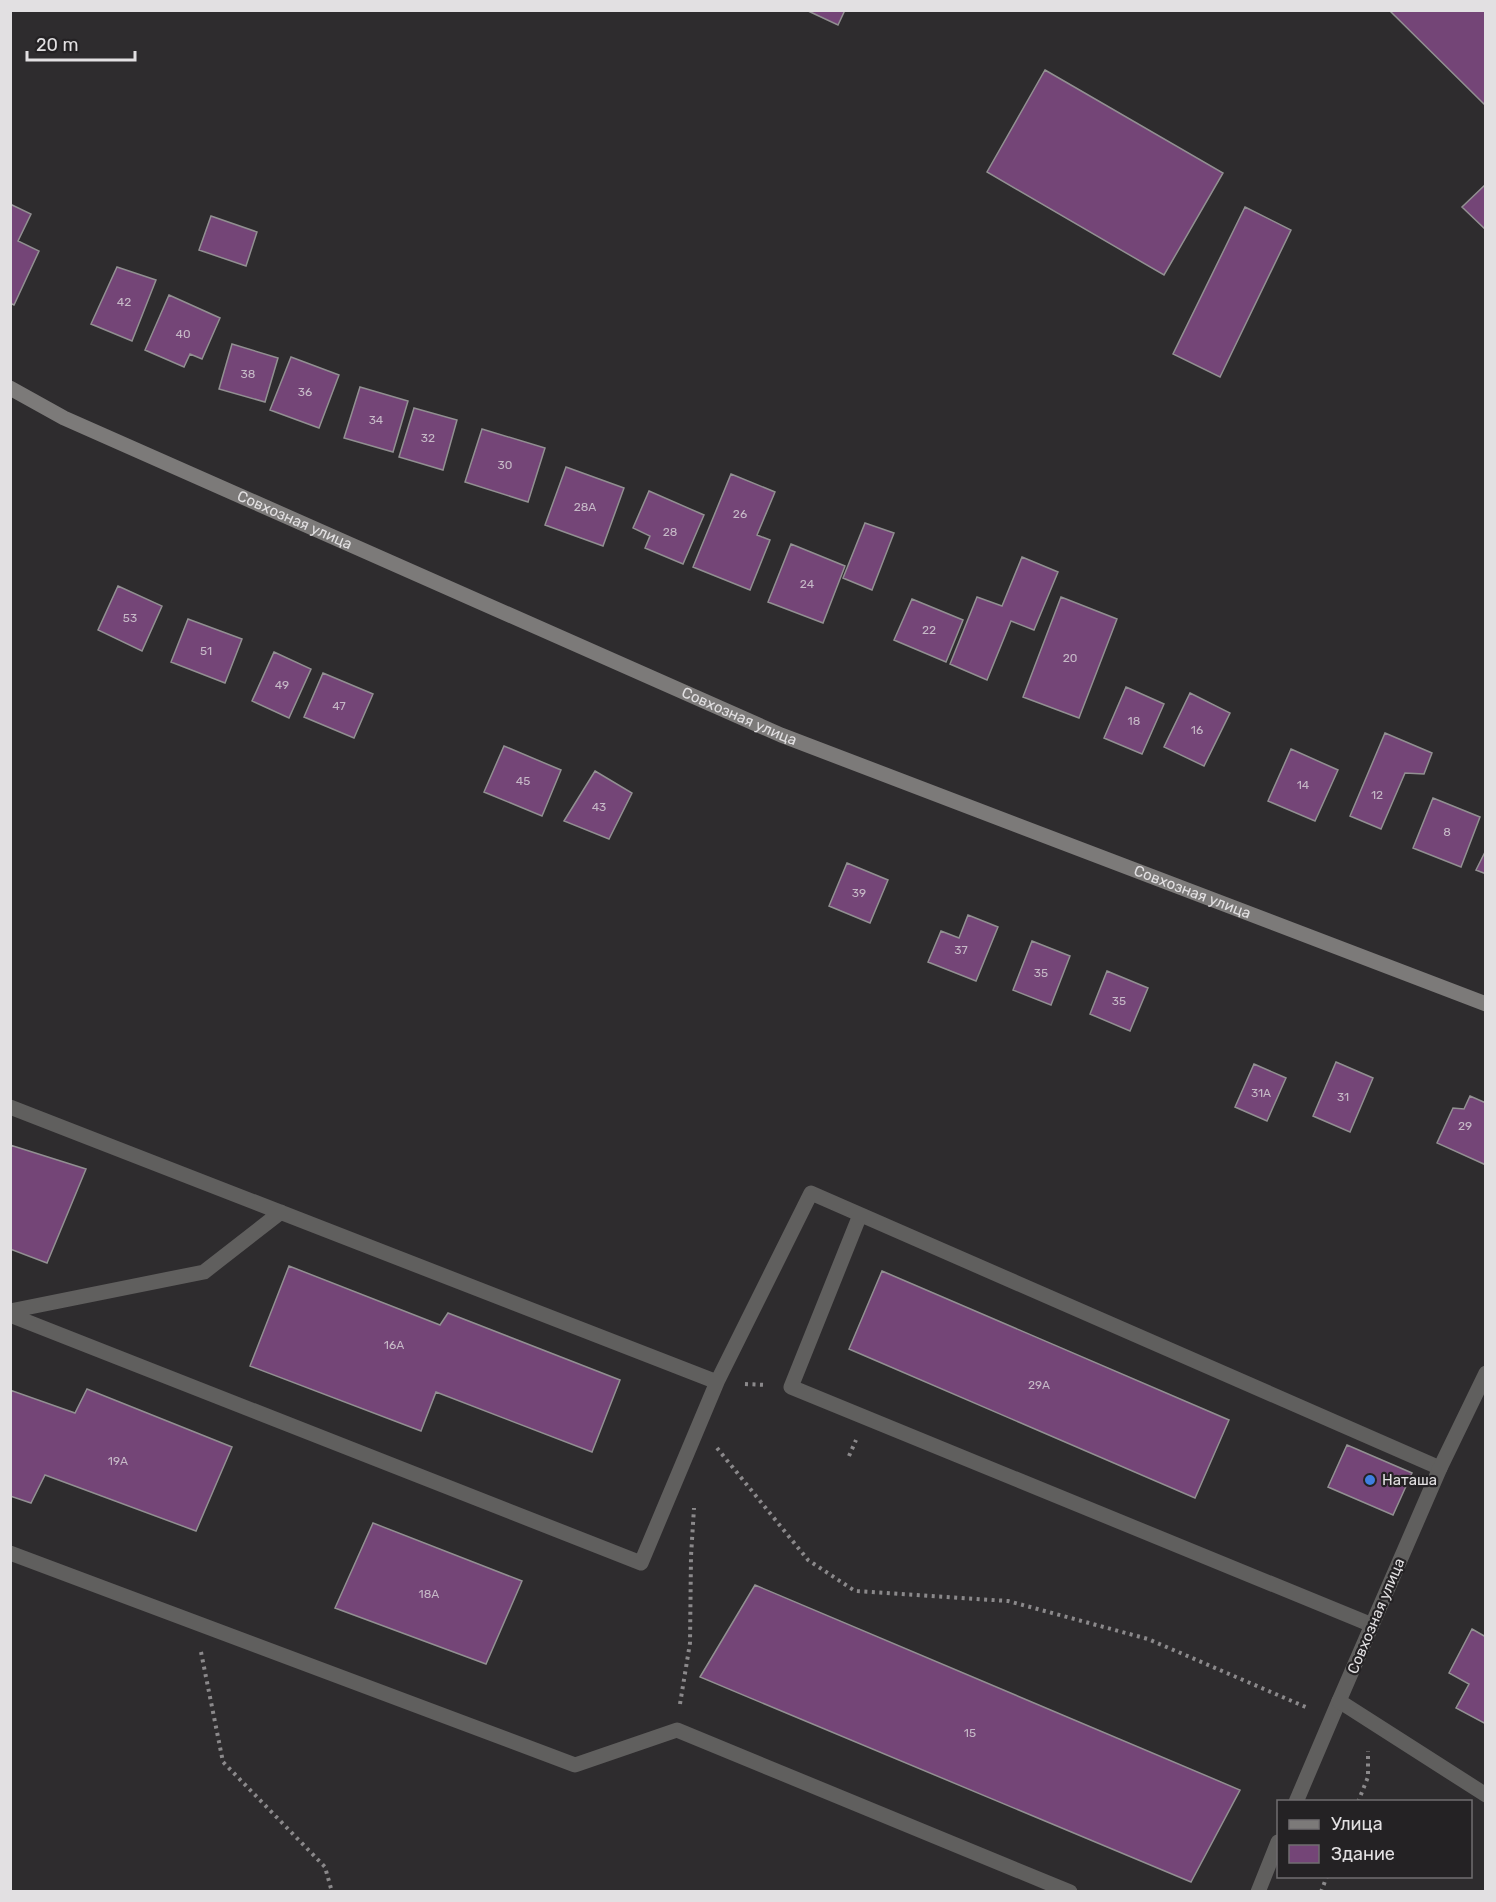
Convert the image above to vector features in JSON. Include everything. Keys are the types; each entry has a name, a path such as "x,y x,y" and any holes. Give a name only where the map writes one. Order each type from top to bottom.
{"street":[{"name":"Совхозная улица","path":"10,388 64,418 781,735 1485,1004"},
{"path":"10,1107 717,1382"},
{"path":"10,1313 641,1563 717,1382 811,1193 1440,1468"},
{"path":"10,1313 204,1272 281,1212"},
{"path":"860,1215 791,1387 1372,1626"},
{"name":"Совхозная улица","path":"1297,1800 1440,1468 1485,1373"},
{"path":"10,1553 575,1765 676,1730 1070,1892"},
{"path":"1340,1701 1485,1795"},
{"path":"1258,1892 1277,1844"}],"path":[{"path":"717,1382 791,1387"},
{"path":"699,1427 808,1560 855,1591 1008,1601 1148,1639 1331,1718"},
{"path":"676,1730 690,1643 691,1556 695,1497"},
{"path":"195,1623 223,1762 325,1867 332,1892"},
{"path":"1359,1800 1368,1777 1369,1720"}],"building":[{"path":"806,10 845,10 838,25"},
{"path":"1389,10 1486,10 1486,106"},
{"path":"1045,70 1223,173 1164,275 987,172"},
{"path":"1486,184 1486,230 1462,207"},
{"path":"10,204 31,214 18,241 39,251 14,305 10,303"},
{"path":"1245,207 1291,230 1220,377 1173,354"},
{"path":"211,216 257,232 246,266 199,250"},
{"path":"117,267 156,280 132,341 91,324"},
{"path":"169,295 220,318 202,359 190,354 184,367 145,350"},
{"path":"232,344 278,358 265,402 219,389"},
{"path":"291,357 339,375 319,428 270,410"},
{"path":"360,387 408,401 393,452 344,438"},
{"path":"414,408 457,420 443,470 399,457"},
{"path":"482,429 545,448 528,502 465,482"},
{"path":"566,467 624,488 603,546 545,525"},
{"path":"731,474 775,492 757,535 770,540 750,590 693,567"},
{"path":"649,491 704,515 683,564 645,548 650,536 633,528"},
{"path":"865,523 894,533 872,590 843,578"},
{"path":"791,544 845,566 823,623 768,602"},
{"path":"1022,557 1058,572 1034,630 1011,621 987,680 950,664 977,597 1002,606"},
{"path":"118,586 162,606 142,651 98,630"},
{"path":"1061,597 1117,619 1079,718 1023,697"},
{"path":"912,599 963,620 946,662 894,640"},
{"path":"188,619 242,639 225,683 171,662"},
{"path":"274,652 311,669 289,718 252,701"},
{"path":"323,673 373,694 354,738 304,717"},
{"path":"1126,687 1164,704 1142,754 1104,738"},
{"path":"1190,693 1230,713 1204,766 1164,747"},
{"path":"1385,733 1432,753 1424,774 1405,773 1381,829 1350,816"},
{"path":"504,746 561,770 542,816 484,792"},
{"path":"1291,749 1338,770 1315,821 1268,801"},
{"path":"595,771 632,793 609,839 564,821"},
{"path":"1433,798 1480,817 1461,867 1413,848"},
{"path":"1486,850 1486,874 1476,870"},
{"path":"847,863 888,880 870,923 829,906"},
{"path":"968,915 998,927 976,981 928,962 941,931 959,938"},
{"path":"1032,941 1070,956 1051,1005 1013,990"},
{"path":"1107,971 1148,988 1130,1031 1090,1014"},
{"path":"1336,1062 1373,1078 1350,1132 1313,1116"},
{"path":"1254,1064 1286,1078 1267,1121 1235,1107"},
{"path":"1470,1096 1486,1103 1486,1165 1437,1143 1453,1108 1464,1109"},
{"path":"10,1145 86,1169 47,1263 10,1249"},
{"path":"289,1266 440,1325 448,1313 620,1380 592,1452 436,1392 421,1431 250,1366"},
{"path":"882,1271 1229,1420 1195,1498 849,1349"},
{"path":"87,1389 232,1447 196,1531 45,1475 31,1503 10,1496 10,1390 75,1413"},
{"name":"Наташа","path":"1347,1445 1412,1473 1393,1515 1328,1487"},
{"path":"373,1523 522,1581 486,1664 335,1608"},
{"path":"755,1585 1240,1790 1191,1882 700,1677"},
{"path":"1472,1629 1486,1637 1486,1724 1456,1708 1469,1684 1449,1673"}],"place":[{"name":"Наташа","path":"1370,1480"}]}
